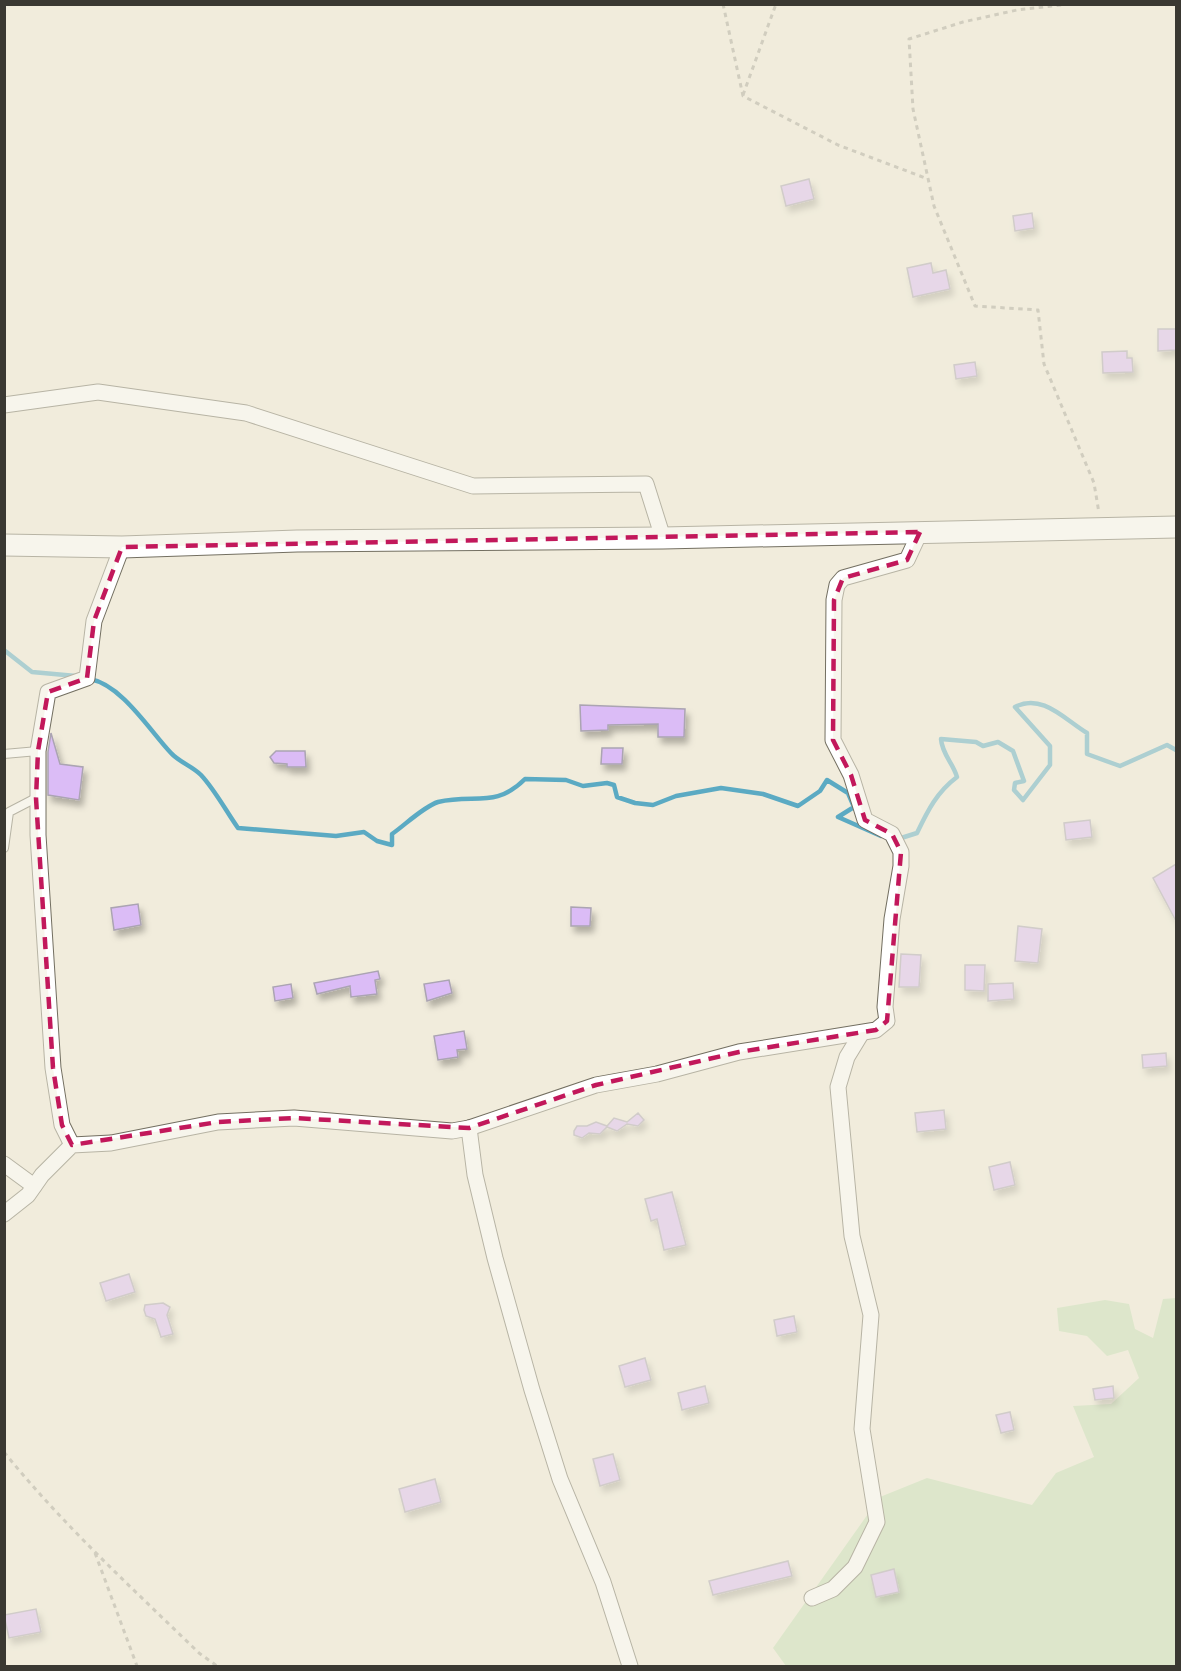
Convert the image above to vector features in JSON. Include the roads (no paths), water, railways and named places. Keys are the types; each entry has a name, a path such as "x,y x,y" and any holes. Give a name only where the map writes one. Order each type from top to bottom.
{"main road":[{"path":"4,545 122,547 297,541 663,538 1102,526 1176,527"}],"street":[{"path":"4,405 98,392 246,413 472,486 646,484 663,538"},
{"path":"4,1214 28,1195 72,1145 111,1143 218,1122 294,1118 452,1131 469,1128 596,1085 657,1074 739,1052 876,1030 886,1021 891,919 901,866 901,852 892,834 865,820 851,775 833,740 834,600 837,585 843,578 908,560 920,532"},
{"path":"72,1145 62,1125 53,1068 36,798 38,751 48,692 87,678 94,621 122,547"},
{"path":"812,1598 833,1589 855,1567 877,1522 862,1429 871,1316 852,1236 838,1087 847,1057 861,1034"},
{"path":"469,1128 475,1175 495,1258 532,1390 560,1479 603,1582 630,1666"},
{"path":"4,1164 34,1186"}],"lane":[{"path":"4,754 38,751"},
{"path":"4,849 9,812 36,798"}],"waterway":[{"path":"4,650 32,672 76,676"},
{"path":"90,679 102,683 124,699 171,753 201,775 238,828 336,836 364,832 377,841 392,845 392,834 432,804 451,800 494,797 504,794 525,779 566,780 583,786 607,783 614,785 617,797 635,803 653,805 676,796 721,788 763,794 798,806 820,791 827,780 848,793 854,807 838,817 881,836"},
{"path":"898,839 917,833 934,802 957,777 943,749 941,739 976,742 983,746 998,742 1013,751 1024,781 1015,783 1014,790 1023,800 1050,765 1050,746 1015,707 1034,703 1052,709 1087,733 1087,754 1120,766 1167,745 1176,750"}]}
